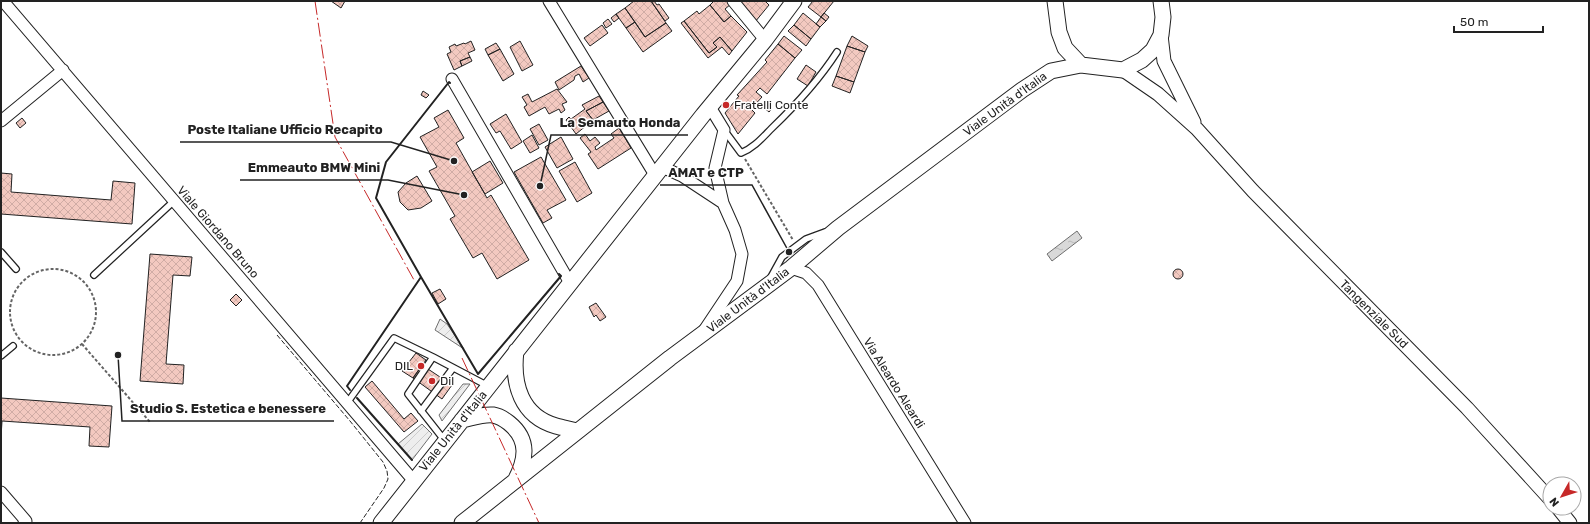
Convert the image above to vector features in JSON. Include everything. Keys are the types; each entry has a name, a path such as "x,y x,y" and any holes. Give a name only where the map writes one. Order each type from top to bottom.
{"main road":[{"name":"Viale Unità d'Italia","path":"381,523 658,171 765,40 794,1"},
{"path":"1055,1 1059,32 1064,48 1081,65"},
{"path":"1123,70 1142,60 1153,50 1161,35 1163,17 1161,1"},
{"name":"Viale Unità d'Italia","path":"462,523 698,337 791,268 838,228 1022,90 1050,71 1081,65 1123,70"},
{"path":"516,351 515,380 522,398 532,413 555,426 577,431"},
{"path":"462,420 493,415 503,418 514,427 522,437 525,455 521,470 514,482"}],"street":[{"name":"Viale Giordano Bruno","path":"3,1 414,480"},
{"path":"549,1 658,171 682,176 723,204"},
{"path":"733,1 765,40"},
{"name":"Tangenziale Sud","path":"1161,35 1164,61 1197,129"},
{"path":"1,121 62,70"},
{"name":"Tangenziale Sud","path":"1123,70 1158,94 1197,129 1253,191 1467,408 1542,490"},
{"path":"452,79 570,283"},
{"path":"698,337 737,281 742,254 735,230 723,204 715,168 724,130 710,106"},
{"name":"Via Aleardo Aleardi","path":"791,268 806,273 818,285 965,523"},
{"path":"1,492 26,522"}],"lane":[{"path":"724,130 741,153 750,149 788,112 821,76 837,52"},
{"path":"94,275 174,201"},
{"path":"766,286 782,257 806,239 838,228"},
{"path":"1,252 16,269"},
{"path":"347,403 394,338 488,386"},
{"path":"1,356 13,346"},
{"path":"433,357 408,394 445,441"},
{"path":"421,411 453,368"}],"path":[{"path":"741,153 796,246"},
{"path":"48,269 62,270 74,275 84,283 92,294 96,307 95,320 91,333 82,344 71,352 57,355 43,354 30,349 20,340 12,329 9,315 13,296 24,279 36,272 48,269"},
{"path":"82,344 150,422"}],"shaded area":[{"path":"440,319 447,324 464,349 435,330"},
{"path":"463,384 470,384 442,421 439,415"},
{"path":"422,424 432,434 412,460 398,444"}],"water":[{"path":"1077,231 1082,238 1052,261 1047,254"}],"building":[{"path":"331,1 345,1 341,8"},
{"path":"634,1 651,1 666,23 645,37 625,8"},
{"path":"651,1 654,1 657,5 659,4 669,18 665,21"},
{"path":"714,1 728,1 731,4 725,9 731,16 724,22 710,5"},
{"path":"739,1 765,1 769,5 755,22"},
{"path":"813,1 834,1 821,17 808,7"},
{"path":"710,5 724,22 731,16 747,32 732,51 720,37 713,43 717,47 709,53 684,21 697,11 699,14"},
{"path":"625,8 635,22 626,28 616,14"},
{"path":"803,13 820,27 811,39 794,25"},
{"path":"824,13 829,17 826,21 821,17"},
{"path":"616,14 619,18 614,22 611,18"},
{"path":"821,17 826,21 820,27 816,24"},
{"path":"608,19 612,24 606,28 603,23"},
{"path":"684,21 709,53 717,47 713,43 720,37 732,51 729,55 722,47 708,58 681,23"},
{"path":"635,22 645,37 666,23 672,31 643,52 626,28"},
{"path":"602,25 608,33 590,46 584,38"},
{"path":"794,25 811,39 806,46 788,31"},
{"path":"784,36 802,50 795,58 778,44"},
{"path":"852,36 868,46 865,52 847,46"},
{"path":"471,41 475,50 468,53 470,57 460,61 462,66 454,70 447,54 451,52 449,47 455,44 456,46 465,44"},
{"path":"520,41 533,65 522,71 510,47"},
{"path":"496,43 500,49 488,55 485,49"},
{"path":"778,44 795,58 767,94 760,88 756,92 762,97 751,109 755,113 738,134 725,113 739,96 737,95 767,62 765,60"},
{"path":"847,46 865,52 854,82 836,76"},
{"path":"500,49 514,74 503,81 488,55"},
{"path":"470,57 472,61 462,66 460,61"},
{"path":"806,65 816,72 808,86 797,79"},
{"path":"581,66 589,78 583,82 579,74 575,76 574,80 559,90 555,82"},
{"path":"836,76 854,82 850,93 832,86"},
{"path":"557,89 567,102 562,104 565,110 561,113 559,109 549,114 545,107 529,116 524,107 527,105 522,97 528,94 532,102"},
{"path":"423,91 429,95 426,98 421,95"},
{"path":"599,96 603,102 586,111 593,120 576,134 566,120 569,117 571,119 585,109 582,105"},
{"path":"603,102 609,111 593,120 586,111"},
{"path":"766,103 772,109 769,112 762,106"},
{"path":"448,110 464,138 456,143 487,198 491,195 529,260 497,279 482,253 473,258 450,219 455,216 429,171 437,167 420,137 439,127 434,118"},
{"path":"506,114 522,142 511,149 500,131 496,133 490,124"},
{"path":"22,118 26,123 20,128 16,123"},
{"path":"539,124 548,140 539,145 530,129"},
{"path":"619,128 631,148 598,169 588,154 591,152 580,138 585,134 590,141 595,137 600,143 595,147 596,150 614,138 611,134"},
{"path":"532,135 539,148 530,153 523,141"},
{"path":"561,137 573,159 557,168 545,147"},
{"path":"541,157 566,200 547,210 552,218 543,223 514,172"},
{"path":"490,161 503,183 485,194 472,172"},
{"path":"575,162 592,193 577,202 559,171"},
{"path":"1,173 12,174 11,192 111,200 113,181 135,183 132,224 1,214"},
{"path":"417,176 432,201 421,208 408,210 400,202 398,192 406,183"},
{"path":"150,254 192,257 190,276 173,275 166,364 184,365 183,384 140,381"},
{"path":"1178,269 1183,274 1178,279 1173,274"},
{"path":"440,289 446,299 438,304 432,293"},
{"path":"236,294 242,300 236,306 230,300"},
{"path":"596,303 606,317 600,321 596,315 594,317 589,307"},
{"path":"416,353 426,360 413,378 402,371"},
{"name":"Dil","path":"422,365 452,385 442,399 413,378"},
{"path":"372,381 404,419 411,413 418,421 404,432 365,387"},
{"path":"1,398 112,406 109,447 89,446 90,427 2,421 1,437"}],"fence":[{"path":"277,335 350,421 383,462 387,471 388,479 384,488 360,523"}],"wall":[{"path":"421,277 376,198 386,162 449,82 450,83"},
{"path":"350,390 347,386 421,277 478,374 561,276 559,274"},
{"path":"357,398 412,460"}],"power":[{"path":"315,1 335,137 414,280"},
{"path":"462,358 539,523"}],"place":[{"name":"Fratelli Conte","path":"726,105"},
{"name":"Poste Italiane Ufficio Recapito","path":"454,161"},
{"name":"La Semauto Honda","path":"540,186"},
{"name":"Emmeauto BMW Mini","path":"464,195"},
{"name":"AMAT e CTP","path":"789,252"},
{"name":"Studio S. Estetica e benessere","path":"118,355"},
{"name":"DIL","path":"421,366"},
{"name":"Dil","path":"432,381"}]}
